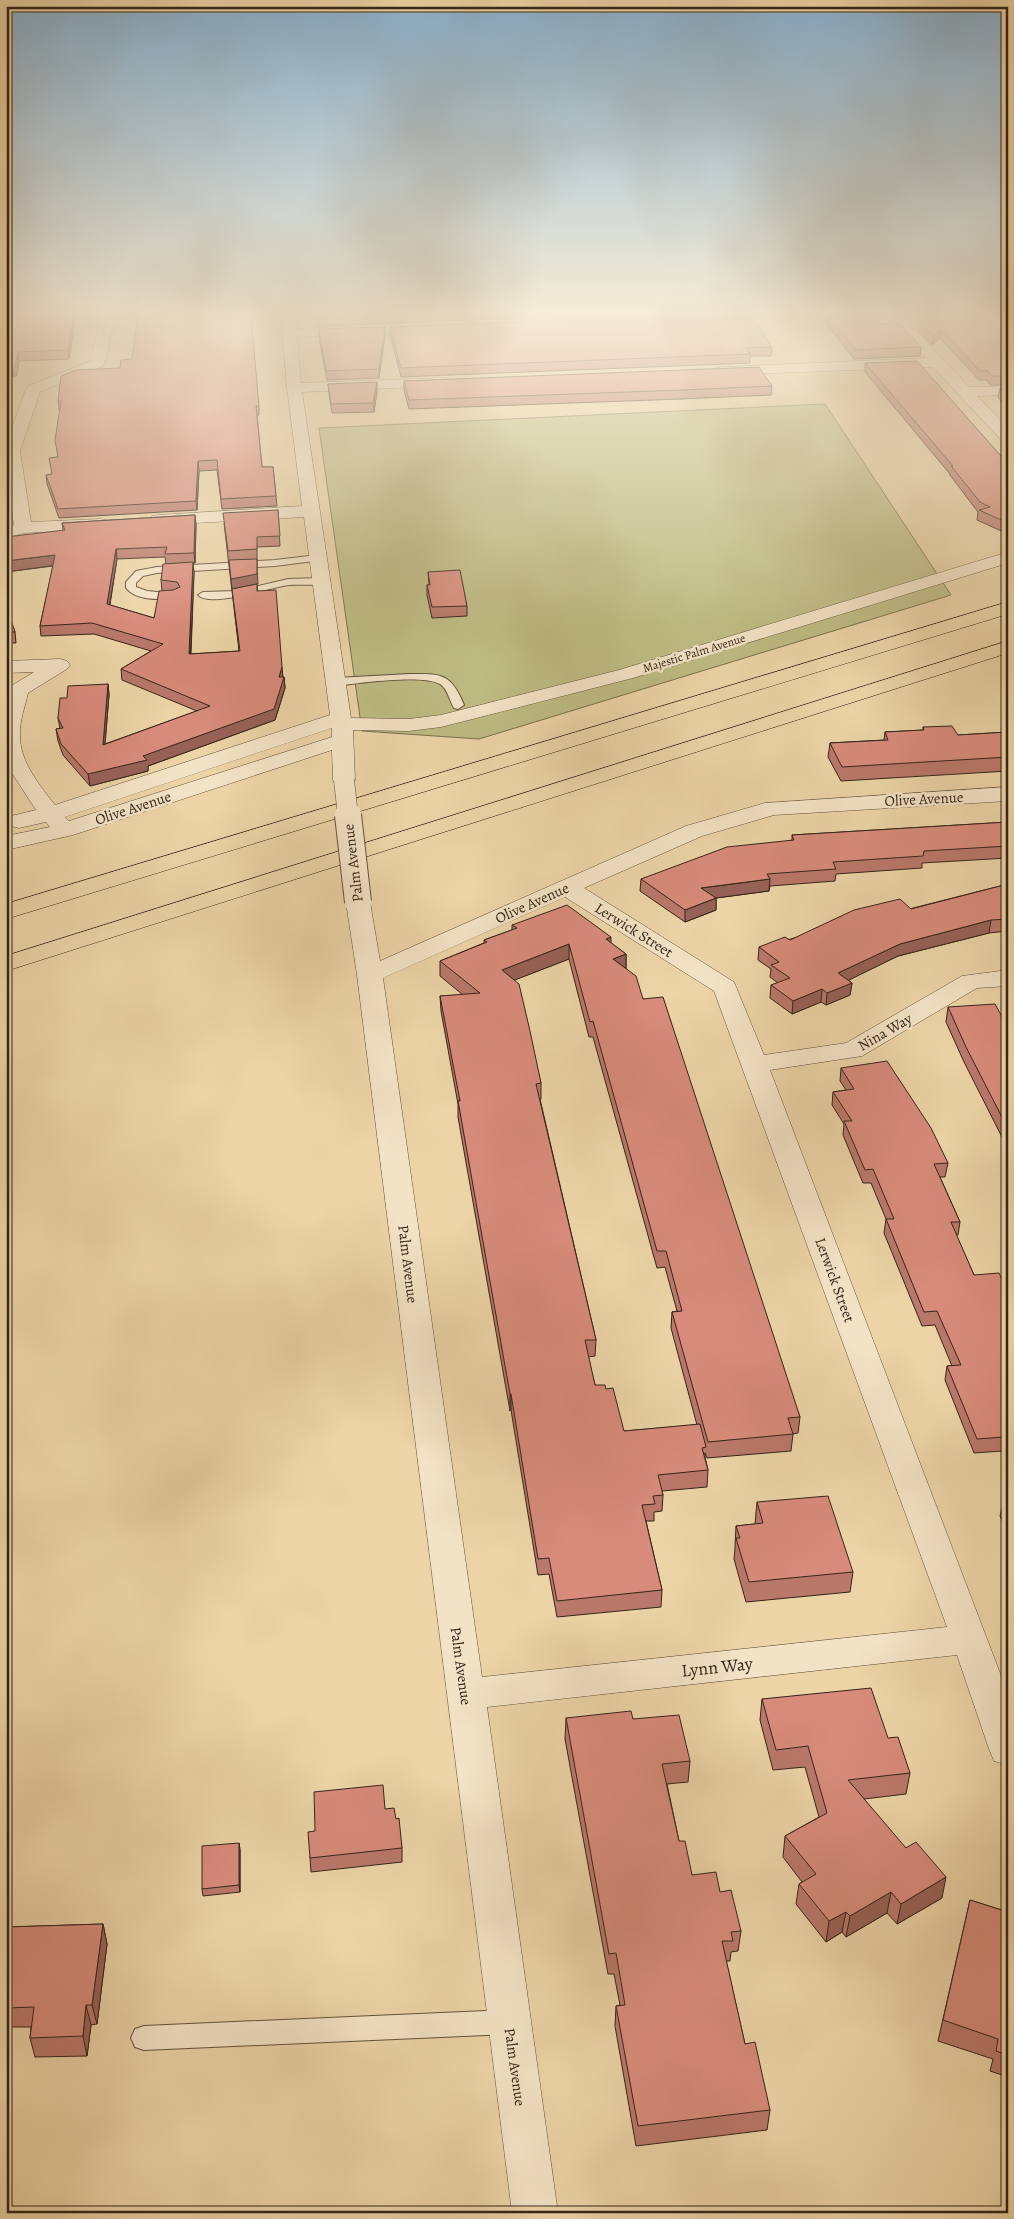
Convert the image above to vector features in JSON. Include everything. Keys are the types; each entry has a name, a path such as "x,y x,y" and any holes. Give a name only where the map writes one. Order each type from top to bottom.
{"highway":[{"path":"6,912 1008,608"},
{"path":"6,964 1008,647"}],"street":[{"path":"23,419 12,451 23,528"},
{"name":"Palm Avenue","path":"298,419 342,727 344,780 358,902 370,975 535,2213"},
{"path":"990,419 1008,438"},
{"path":"142,521 311,511"},
{"path":"6,533 23,528 112,523"},
{"name":"Majestic Palm Avenue","path":"342,727 375,724 409,725 442,721 626,674 1008,557"},
{"path":"6,667 60,664 18,690 9,737 17,768 58,822"},
{"name":"Olive Avenue","path":"6,843 58,822 342,727"},
{"name":"Olive Avenue","path":"370,975 694,832 773,808 1008,794"},
{"name":"Olive Avenue","path":"694,832 1008,810"},
{"name":"Olive Avenue","path":"6,824 58,822"},
{"name":"Lerwick Street","path":"567,888 725,987 970,1639 1008,1749"},
{"name":"Nina Way","path":"754,1064 853,1050 971,981 1008,978"},
{"name":"Lynn Way","path":"465,1694 970,1639"}],"lane":[{"path":"174,596 156,596 136,592 131,588 131,582 140,573 157,570 275,563 318,558"},
{"path":"203,595 237,594 288,582 321,581"},
{"path":"336,682 430,678 444,681 450,688 458,706"},
{"path":"144,2038 509,2022"}],"shaded area":[{"path":"518,419 835,419 951,595 479,739 362,731 319,428"}],"building":[{"path":"58,419 257,419 262,467 273,467 276,496 221,499 217,460 198,461 196,501 58,509 46,475 52,474 49,458 58,457 55,440"},
{"path":"912,419 968,419 1008,464 1008,523 979,510 990,507 980,502 951,466 953,466"},
{"path":"278,510 280,536 257,537 257,549 228,551 223,513"},
{"path":"195,515 194,553 165,554 167,547 116,549 107,604 154,618 159,591 173,590 180,587 177,582 161,580 163,564 193,562 189,654 240,651 232,589 257,584 257,591 276,590 282,667 279,677 284,677 274,709 143,756 147,760 88,774 61,744 56,729 63,728 58,718 60,698 67,698 68,686 108,684 103,745 210,706 121,669 163,644 92,623 40,626 55,555 6,561 6,537 65,530 62,523"},
{"path":"257,559 257,574 231,579 229,560"},
{"path":"460,570 467,606 432,607 427,585 430,585 428,572"},
{"path":"6,607 15,632 6,632"},
{"path":"952,726 958,735 1008,732 1008,757 842,767 830,743 888,740 885,732 924,730 923,727"},
{"path":"1008,822 1008,846 924,851 923,856 833,862 836,869 767,874 770,879 701,888 716,898 685,910 641,879 727,847 794,840 792,835"},
{"path":"1008,884 1008,919 991,920 900,944 838,973 852,983 827,993 822,989 793,1001 771,985 790,978 771,965 779,962 759,947 785,937 790,940 854,910 900,899 911,909"},
{"path":"567,905 611,937 606,939 626,954 613,959 636,976 643,999 663,997 800,1417 788,1418 793,1434 708,1442 672,1312 682,1311 666,1251 657,1251 593,1021 590,1022 569,944 502,970 519,984 530,1031 541,1083 536,1084 596,1340 585,1340 595,1385 605,1385 606,1389 613,1388 624,1431 700,1424 706,1447 702,1448 708,1470 658,1475 663,1495 653,1496 655,1504 642,1505 662,1590 557,1601 549,1558 538,1559 511,1394 458,1101 460,1101 440,996 480,993 440,961 487,942 484,940 517,928 512,925"},
{"path":"995,1004 1006,1024 1008,1024 1008,1129 966,1047 948,1007"},
{"path":"887,1061 931,1128 948,1163 934,1164 960,1222 951,1222 974,1275 999,1273 1008,1291 1008,1445 1004,1437 977,1439 947,1366 961,1365 937,1311 924,1312 886,1219 894,1219 873,1169 865,1170 844,1121 852,1121 833,1092 854,1089 841,1068"},
{"path":"828,1496 853,1572 749,1582 736,1538 740,1538 736,1526 763,1523 757,1502"},
{"path":"871,1688 888,1738 898,1737 910,1773 848,1780 906,1848 916,1842 946,1877 901,1904 891,1892 850,1916 846,1912 829,1921 799,1884 816,1874 785,1836 827,1813 808,1746 776,1750 762,1699"},
{"path":"631,1711 633,1719 679,1715 690,1761 662,1764 679,1841 685,1841 692,1875 716,1872 720,1892 731,1890 741,1931 731,1932 733,1941 722,1941 745,2044 755,2042 770,2110 638,2126 616,2006 625,2005 616,1953 609,1954 566,1718"},
{"path":"383,1785 385,1809 394,1808 396,1819 399,1818 402,1848 310,1858 308,1832 315,1831 314,1792"},
{"path":"239,1843 239,1885 202,1889 202,1846"},
{"path":"970,1900 1008,1912 1008,2055 996,2051 998,2039 943,2020"},
{"path":"103,1924 92,2005 86,2005 83,2036 30,2038 34,2007 6,2008 6,1927"}]}
